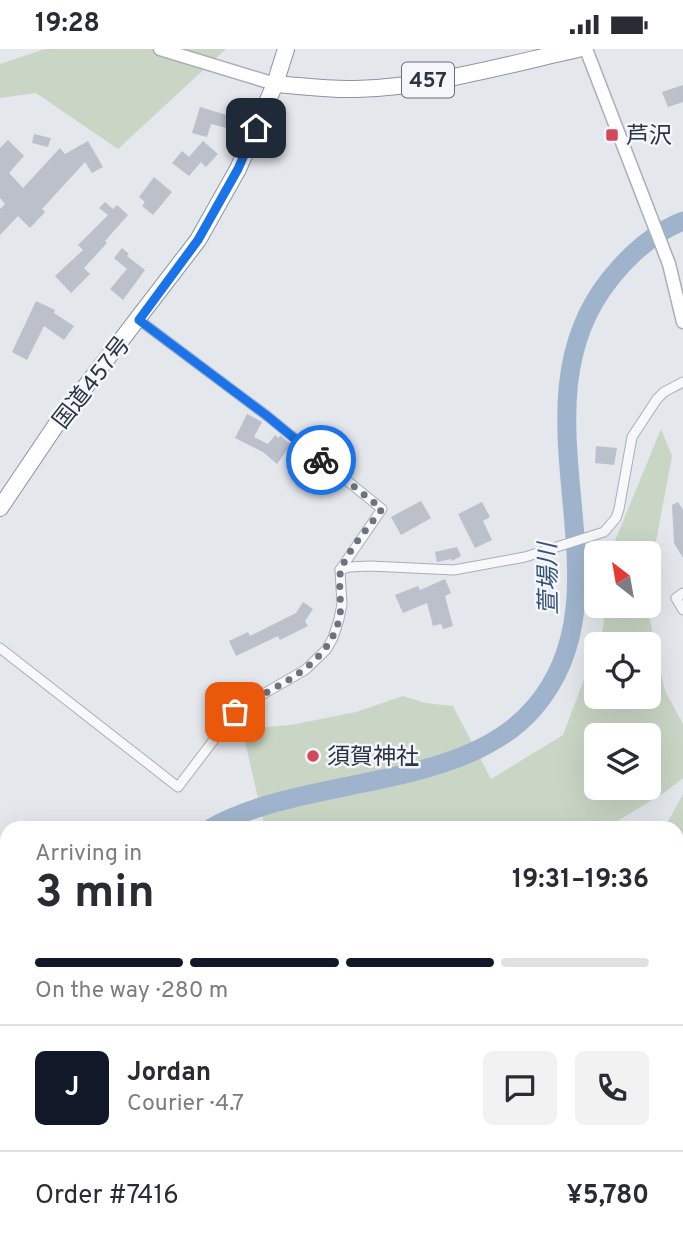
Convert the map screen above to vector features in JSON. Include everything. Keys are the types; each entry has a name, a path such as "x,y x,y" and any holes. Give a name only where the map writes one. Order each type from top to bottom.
{"highway":[{"name":"国道457号","path":"0,508 56,425 198,240 238,169 275,84 285,49"},
{"name":"457","path":"275,84 316,89 376,88 451,76 578,49"}],"street":[{"path":"160,49 275,84"},
{"path":"586,49 669,264 683,321"},
{"path":"0,648 178,787 235,712 305,670 326,650 333,638 342,604 340,569 382,509 266,415 139,320"},
{"path":"340,569 370,566 454,570 537,553 604,532 616,519 620,509 632,437 657,399 683,382"},
{"path":"683,593 676,598 683,610"}],"green space":[{"path":"45,49 226,49 118,149 36,93 0,98 0,64"},
{"path":"661,429 672,456 656,541 615,541"},
{"path":"604,618 650,618 653,632 602,632"},
{"path":"661,672 665,691 683,724 683,778 661,794 661,723 584,723 584,800 652,800 617,821 263,821 242,729 291,725 356,712 403,696 425,703 453,706 491,779 563,735 584,679 584,709 661,709"},
{"path":"683,794 683,821 668,821"}],"building":[{"path":"683,85 683,102 668,107 662,92"},
{"path":"200,107 230,116 227,128 211,124 207,137 192,133"},
{"path":"34,134 51,138 48,147 32,143"},
{"path":"8,140 24,156 9,173 23,188 60,148 65,154 88,141 103,167 92,173 85,162 42,209 45,212 30,228 18,216 0,235 0,209 5,204 0,198 0,148"},
{"path":"203,141 218,154 206,167 201,162 189,176 172,163 182,151 189,157"},
{"path":"154,177 172,192 153,215 142,206 145,202 139,197"},
{"path":"105,202 113,209 117,205 128,215 84,268 90,274 71,293 55,276 83,250 78,245 108,215 99,208"},
{"path":"122,248 129,254 127,256 145,270 123,300 110,289 127,269 114,258"},
{"path":"36,301 55,310 54,313 74,326 64,340 44,326 27,360 12,352"},
{"path":"247,414 262,422 254,437 268,444 275,435 279,438 280,435 300,452 297,457 287,450 277,464 263,452 235,438"},
{"path":"596,446 617,448 614,465 595,463"},
{"path":"421,501 431,518 401,535 391,517"},
{"path":"482,502 490,517 483,521 492,540 475,548 458,514"},
{"path":"678,502 683,510 683,558 674,543 672,505"},
{"path":"457,547 461,556 452,561 437,562 435,552"},
{"path":"445,579 451,593 445,596 453,626 443,629 441,624 433,626 427,603 403,613 395,595 418,586 420,590"},
{"path":"303,602 313,609 305,621 308,626 280,640 278,636 236,656 229,641 248,632 250,636 296,613"}],"waterway":[{"name":"萱場川","path":"226,821 248,811 290,799 380,780 466,755 503,735 534,708 563,660 575,609 576,554 567,441 568,384 581,330 610,279 626,261 652,238 683,221"}],"way so far":[{"path":"235,712 305,670 326,650 333,638 342,604 340,569 382,509 321,460"}],"place":[{"name":"芦沢","path":"612,135"},
{"name":"須賀神社","path":"313,756"}],"route":[{"path":"256,128 238,169 198,240 139,320 266,415 321,460"}]}
